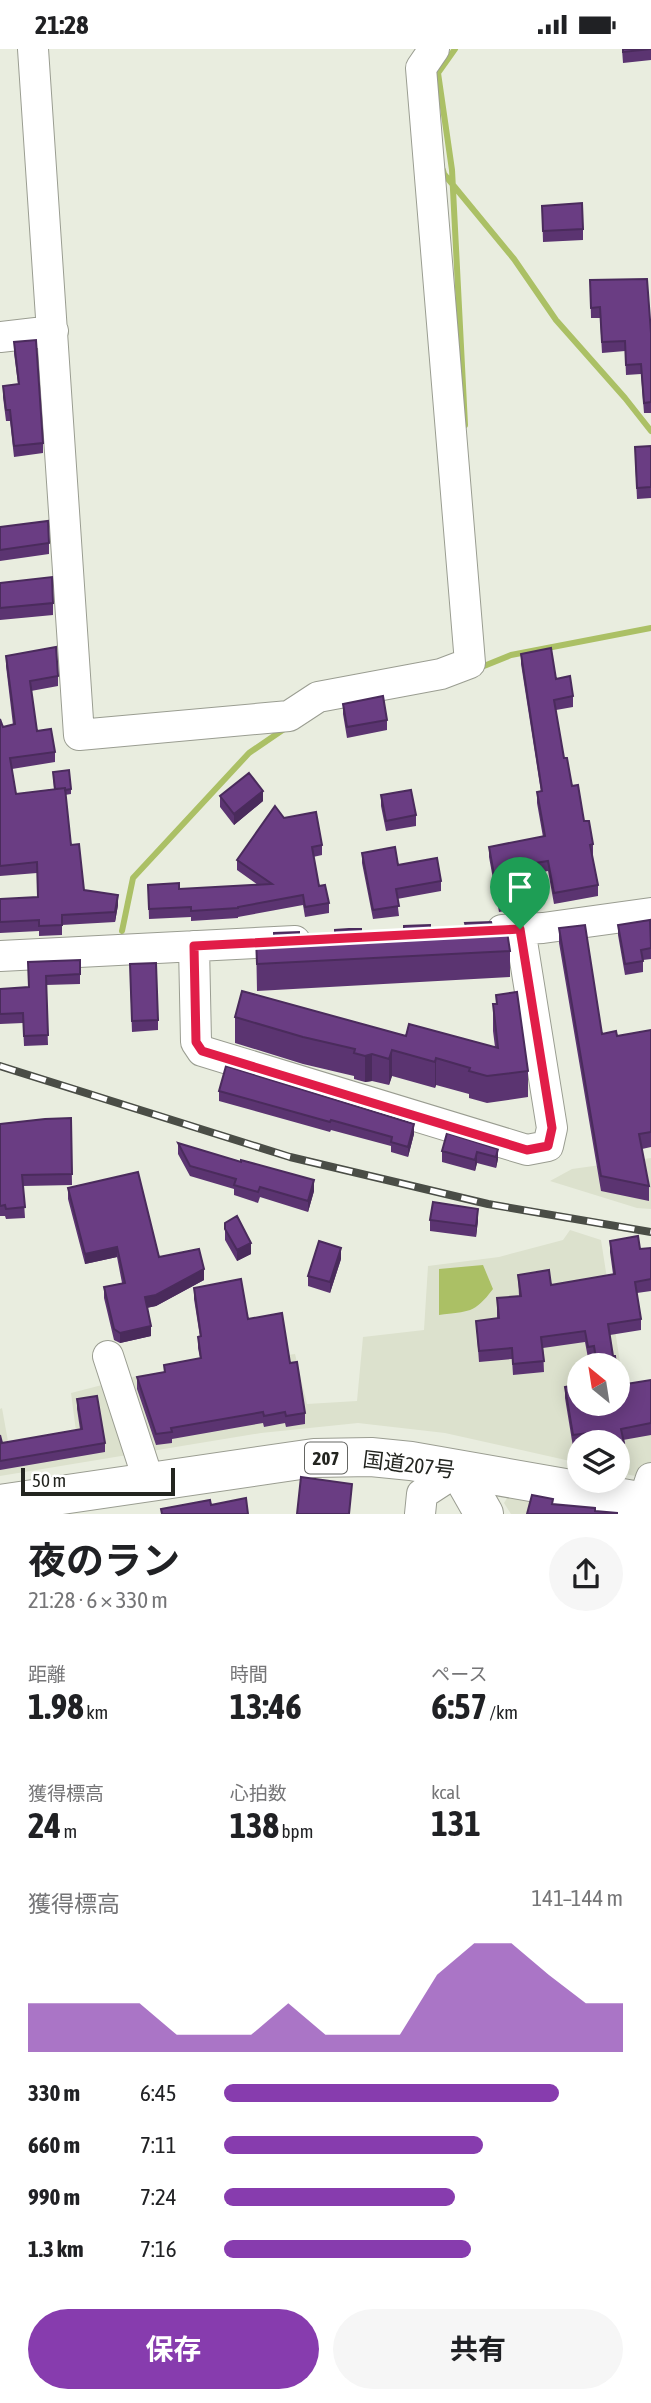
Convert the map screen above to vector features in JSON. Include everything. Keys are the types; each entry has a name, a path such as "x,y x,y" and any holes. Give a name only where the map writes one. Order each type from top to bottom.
{"main road":[{"name":"国道207号","path":"0,1504 78,1503 149,1482 314,1458 371,1457 648,1494"},
{"path":"459,1469 484,1514"}],"street":[{"path":"33,49 79,735 289,716 318,697 441,674 470,663 421,68 434,49"},
{"path":"0,337 53,331"},
{"path":"480,931 543,928 651,912"},
{"path":"194,946 196,1042 202,1051 527,1150 548,1146 552,1128 520,929"},
{"path":"0,956 320,939"},
{"path":"108,1356 149,1482"},
{"path":"420,1514 422,1494 459,1469"}],"shaded area":[{"path":"651,1158 651,1209 637,1208 550,1181 572,1169"},
{"path":"570,1230 601,1240 619,1353 567,1353 567,1416 630,1416 630,1388 651,1386 651,1480 630,1475 630,1430 567,1430 567,1460 445,1433 358,1423 261,1433 0,1476 0,1409 2,1408 9,1447 76,1431 71,1393 141,1375 295,1354 307,1404 357,1401 363,1337 424,1330 428,1266 499,1257 563,1240"},
{"path":"483,1265 493,1289 481,1303 470,1310 439,1315 439,1269"},
{"path":"509,1495 601,1514 511,1514 504,1503"}],"building":[{"path":"623,49 651,49 623,52"},
{"path":"582,203 583,229 543,231 542,206"},
{"path":"647,279 651,333 651,402 644,403 641,364 626,365 625,341 602,342 600,307 591,308 590,280"},
{"path":"36,340 43,443 14,446 10,410 6,410 3,386 19,384 14,342"},
{"path":"651,446 651,487 637,488 635,447"},
{"path":"48,521 49,543 0,550 0,527"},
{"path":"52,577 53,603 0,608 0,583"},
{"path":"56,647 58,676 30,681 37,731 51,729 55,752 10,758 16,794 65,788 71,845 79,844 84,890 118,895 115,912 62,915 62,925 39,926 39,920 0,922 0,899 38,897 37,862 0,866 0,719 3,727 15,724 6,656"},
{"path":"551,648 556,679 570,676 573,696 554,700 572,786 578,785 584,821 589,821 593,844 590,845 598,885 554,893 548,861 517,866 523,897 499,902 489,847 545,836 537,792 542,791 521,654"},
{"path":"383,696 387,720 347,727 343,704"},
{"path":"69,770 71,789 55,789 53,772"},
{"path":"249,773 263,791 234,814 220,796"},
{"path":"411,790 416,815 386,821 381,795"},
{"path":"275,806 284,818 316,812 322,845 312,847 319,886 325,885 329,903 305,907 303,895 238,908 191,911 191,907 149,909 148,885 179,883 179,889 272,884 237,860"},
{"path":"395,847 398,865 437,858 441,881 396,889 399,906 373,910 362,853"},
{"path":"650,920 651,948 641,950 643,961 625,964 618,925"},
{"path":"491,922 492,926 506,925 510,951 257,964 256,938 274,937 274,933 335,934 335,930 404,930 404,926 430,925 430,929 466,927 465,923"},
{"path":"585,925 602,1034 616,1031 617,1036 651,1030 651,1132 639,1134 649,1186 601,1176 559,928"},
{"path":"80,960 80,974 46,976 48,1035 24,1036 23,1013 0,1014 0,989 29,987 28,962"},
{"path":"156,963 158,1020 132,1021 130,964"},
{"path":"242,991 406,1036 409,1024 498,1048 493,1004 497,1004 496,995 517,992 528,1071 487,1076 436,1058 435,1062 392,1050 389,1059 354,1053 355,1049 235,1017"},
{"path":"226,1066 414,1124 408,1147 391,1142 392,1137 219,1091"},
{"path":"71,1118 72,1174 22,1175 25,1207 6,1209 5,1205 0,1206 0,1124"},
{"path":"447,1133 498,1149 496,1157 477,1152 475,1160 442,1151"},
{"path":"178,1143 314,1180 308,1201 260,1187 258,1192 234,1185 236,1179 190,1166"},
{"path":"138,1172 159,1257 199,1249 204,1269 156,1295 145,1297 151,1326 120,1333 114,1329 104,1287 125,1283 117,1247 85,1254 68,1188"},
{"path":"433,1202 478,1209 476,1226 430,1220"},
{"path":"237,1216 251,1243 237,1250 225,1229 225,1223"},
{"path":"638,1236 640,1249 651,1248 651,1279 635,1282 641,1319 608,1324 613,1353 595,1353 594,1346 588,1347 585,1331 541,1337 544,1361 513,1364 512,1348 479,1351 476,1321 499,1318 497,1298 521,1296 518,1275 549,1270 551,1285 615,1274 610,1241"},
{"path":"319,1241 341,1248 330,1282 308,1276"},
{"path":"241,1279 248,1319 282,1313 290,1363 297,1362 305,1413 286,1416 285,1412 264,1416 263,1412 171,1428 172,1432 156,1434 137,1377 165,1372 164,1365 201,1358 198,1337 201,1336 194,1288"},
{"path":"651,1380 651,1423 621,1430 572,1430 570,1416 630,1416 630,1383"},
{"path":"97,1396 105,1443 0,1461 0,1435 2,1443 82,1429 77,1399"},
{"path":"301,1477 352,1484 349,1514 297,1514"},
{"path":"532,1495 553,1499 552,1504 595,1508 595,1511 617,1514 527,1514"},
{"path":"246,1498 248,1514 162,1514 161,1509 210,1500 211,1505"}],"waterway":[{"path":"455,49 438,73 452,170 465,425"},
{"path":"443,170 514,259 556,320 651,431"},
{"path":"479,668 511,655 651,628"},
{"path":"122,931 133,878 249,753 287,727"}],"railway":[{"path":"0,1066 290,1157 488,1204 651,1232"}],"route":[{"path":"520,929 552,1128 548,1146 527,1150 202,1051 196,1042 194,946 520,929"}]}
